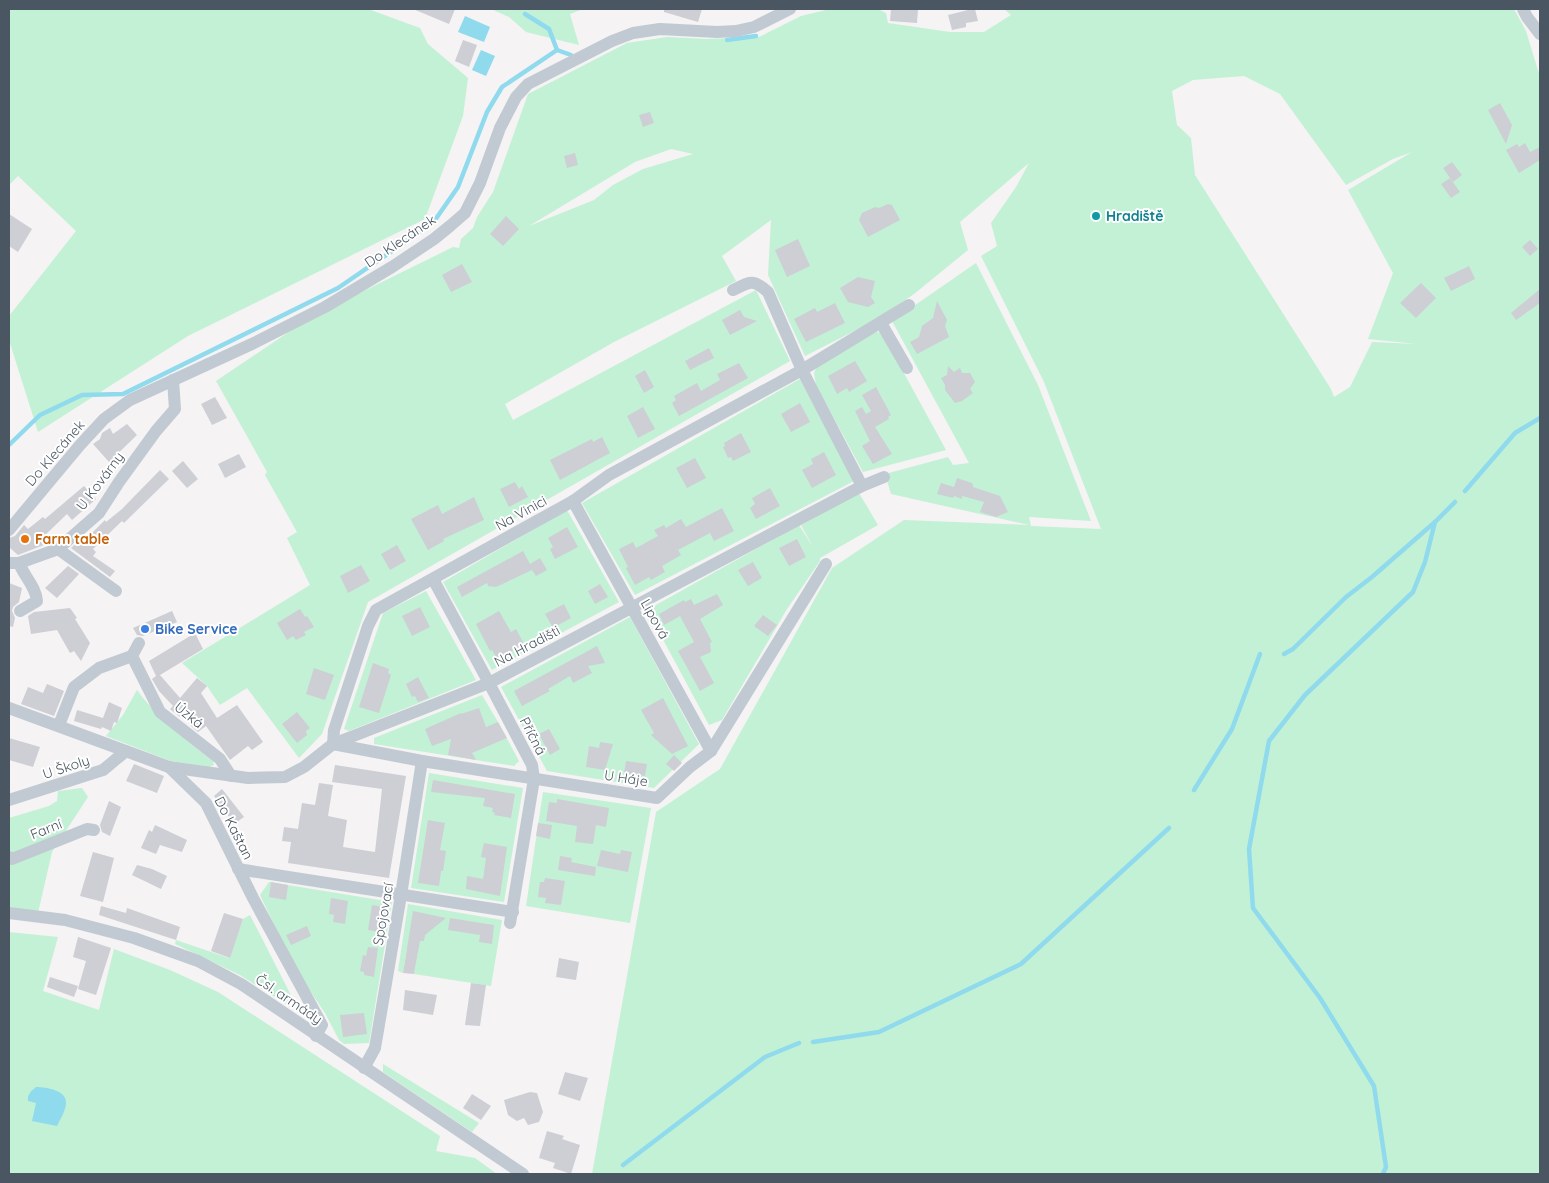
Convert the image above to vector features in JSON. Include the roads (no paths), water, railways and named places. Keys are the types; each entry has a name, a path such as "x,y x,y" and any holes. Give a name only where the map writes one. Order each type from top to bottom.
{"street":[{"name":"Do Klecánek","path":"9,530 104,419 130,400 254,343 318,310 392,267 434,239 464,213 480,183 500,128 516,97 528,84 538,77 612,41 633,33 660,29 736,31 754,27 790,9"},
{"path":"1523,9 1540,34"},
{"path":"733,290 749,283 758,283 768,292 802,370 862,486"},
{"name":"Na Vinici","path":"333,744 334,730 368,626 376,610 573,501 609,475 802,370 910,305"},
{"path":"881,323 907,368"},
{"name":"U Kovárny","path":"14,563 58,549 99,513 119,482 175,408 173,380"},
{"name":"Na Hradišti","path":"170,766 231,776 285,777 304,767 333,744 489,683 862,486 884,478"},
{"name":"Lipová","path":"573,501 711,751"},
{"path":"58,549 116,591"},
{"path":"14,563 36,593 37,601 20,610"},
{"name":"U Háje","path":"333,744 422,761 657,798 690,767 711,751 826,564"},
{"name":"Příčná","path":"401,895 512,918 534,779 532,765 433,579"},
{"path":"59,725 74,687 99,668 132,656 139,643"},
{"name":"Úzká","path":"132,656 160,712 220,759 231,776"},
{"name":"Do Kaštan","path":"9,708 170,766 206,803 278,947 322,1025 316,1036"},
{"name":"U Školy","path":"9,800 103,770 126,751"},
{"name":"Spojovací","path":"364,1068 375,1048 422,761"},
{"name":"Farní","path":"9,857 12,859 86,829 94,830"},
{"path":"238,869 401,895"},
{"name":"Čsl. armády","path":"9,913 64,920 134,938 198,961 241,984 522,1174"}],"water":[{"path":"465,16 490,27 484,42 458,32"},
{"path":"481,50 495,56 486,76 472,70"},
{"path":"36,1087 55,1090 63,1095 66,1103 65,1109 57,1126 32,1121 36,1103 28,1101 28,1097"}],"waterway":[{"path":"525,14 549,29 557,50 571,55"},
{"path":"727,40 756,36"},
{"path":"9,445 40,415 82,395 123,394 338,288 433,223 458,187 487,112 502,87 557,50"},
{"path":"1465,491 1515,433 1540,418"},
{"path":"1383,1174 1386,1167 1374,1086 1320,998 1253,908 1249,849 1269,741 1305,695 1413,592 1425,562 1435,522 1455,502"},
{"path":"1284,654 1293,649 1346,597 1435,522"},
{"path":"1194,790 1232,729 1260,654"},
{"path":"813,1042 879,1032 1021,964 1169,828"},
{"path":"623,1165 765,1057 799,1043"}],"place":[{"name":"Hradiště","path":"1096,216"},
{"name":"Farm table","path":"25,539"},
{"name":"Bike Service","path":"145,629"}]}
